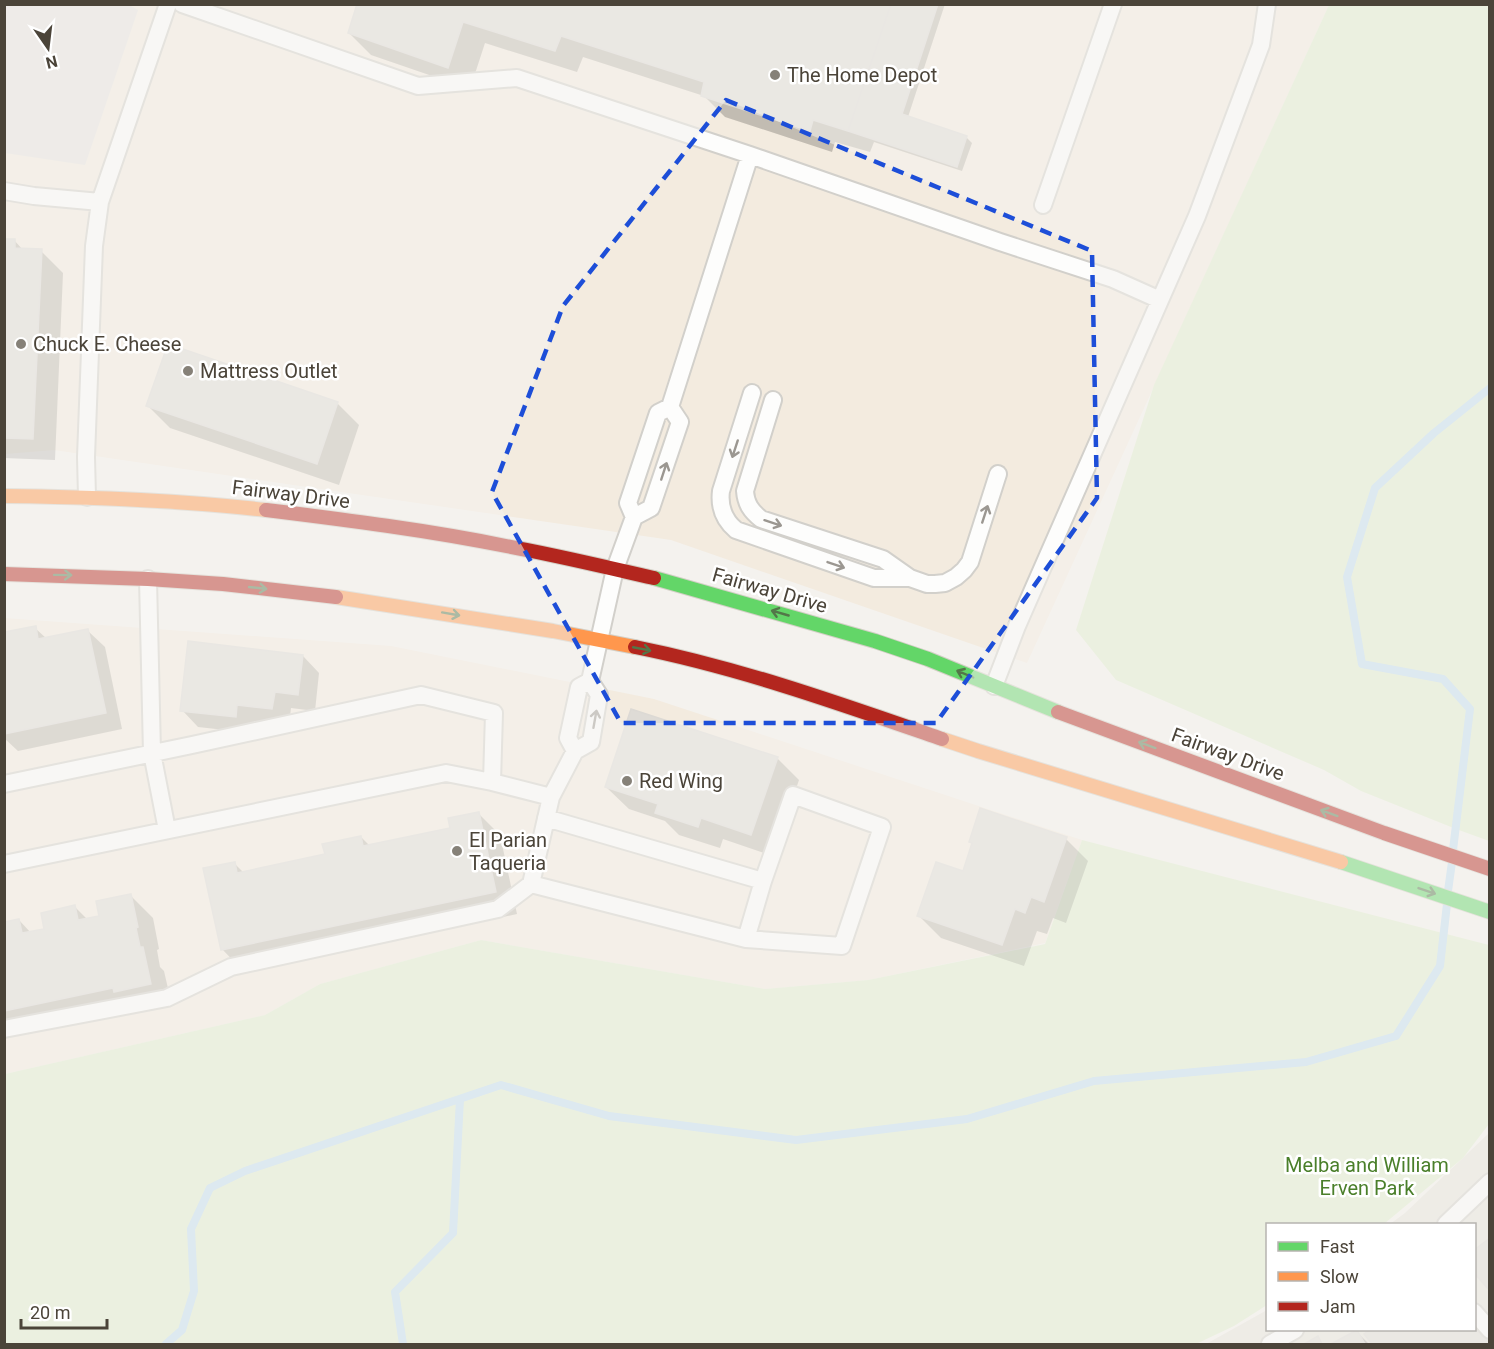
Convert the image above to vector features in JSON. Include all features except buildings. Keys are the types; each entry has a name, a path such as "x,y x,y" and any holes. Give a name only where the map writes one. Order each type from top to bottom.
{"main road":[{"name":"Fairway Drive","path":"4,496 87,497 231,506 369,523 507,546 664,580 875,641 928,659 1051,709 1384,833 1490,868"},
{"path":"4,574 224,584 331,596 553,631 668,654 753,676 814,695 978,751 1372,872 1490,912"}],"lane":[{"path":"87,497 86,457 94,246 100,202 168,4"},
{"path":"182,4 418,86 517,78 1113,279 1160,300"},
{"path":"1043,205 1113,4"},
{"path":"994,686 1017,626 1197,216 1261,45 1267,4"},
{"path":"634,517 628,503 658,413 670,407 750,155"},
{"path":"4,191 100,202"},
{"path":"752,393 721,491 722,510 730,525 736,530 874,578 910,578"},
{"path":"773,400 745,491 745,498 753,513 761,519 883,559 910,578 927,584 945,583 956,577 970,562 998,474"},
{"path":"4,1029 167,998 231,967 498,909 531,884 551,797 576,751 568,738 579,687 590,681 615,569 634,517 651,508 680,422 670,407"},
{"path":"148,579 152,753 167,830"},
{"path":"4,784 421,695 494,714 492,782"},
{"path":"4,864 446,773 551,797"},
{"path":"531,884 746,939 842,946 882,827 793,795 763,881 746,939"},
{"path":"546,818 763,881"},
{"path":"1447,1223 1490,1182"},
{"path":"1476,1314 1490,1330"},
{"path":"1270,1344 1292,1331"}],"highlighted area":[{"path":"726,100 1092,251 1097,498 936,723 621,723 492,492 563,306"}],"shaded area":[{"path":"5,5 1329,5 1027,663 671,540 54,450 5,454"},
{"path":"5,5 129,5 138,10 85,165 5,153"},
{"path":"4,618 391,646 654,699 1082,840 1045,943 868,980 765,989 481,940 320,984 265,1015 5,1074"},
{"path":"1489,1133 1489,1344 1206,1344 1266,1311 1266,1331 1476,1331 1476,1223 1391,1223 1405,1213"}],"green space":[{"path":"1329,5 1489,5 1489,841 1361,791 1324,770 1116,680 1076,630 1154,385"},
{"name":"Melba and William Erven Park","path":"1082,840 1489,945 1489,1124 1463,1158 1385,1223 1266,1223 1266,1306 1234,1326 1196,1344 5,1344 5,1074 265,1015 320,984 481,940 765,989 868,980 1045,944"}],"waterway":[{"path":"1453,850 1470,709 1443,679 1362,664 1347,577 1375,488 1434,433 1490,388"},
{"path":"1448,891 1452,862"},
{"path":"166,1344 182,1330 194,1291 191,1229 210,1188 245,1171 501,1085 609,1116 796,1140 967,1119 1094,1081 1306,1062 1396,1036 1440,966 1447,904"},
{"path":"403,1344 395,1292 453,1233 460,1099"}],"traffic: fast":[{"path":"654,578 875,641 928,659 1058,712"},
{"path":"1341,862 1490,912"}],"traffic: slow":[{"path":"4,496 135,500 266,510"},
{"path":"336,597 553,631 635,647"},
{"path":"942,739 1341,862"}],"traffic: jam":[{"path":"266,510 447,535 543,553 654,578"},
{"path":"4,574 223,584 336,597"},
{"path":"635,647 752,676 942,739"},
{"path":"1058,712 1384,833 1490,869"}],"place":[{"name":"The Home Depot","path":"775,75"},
{"name":"Chuck E. Cheese","path":"21,344"},
{"name":"Mattress Outlet","path":"188,371"},
{"name":"Red Wing","path":"627,781"},
{"name":"El Parian Taqueria","path":"457,851"}]}
